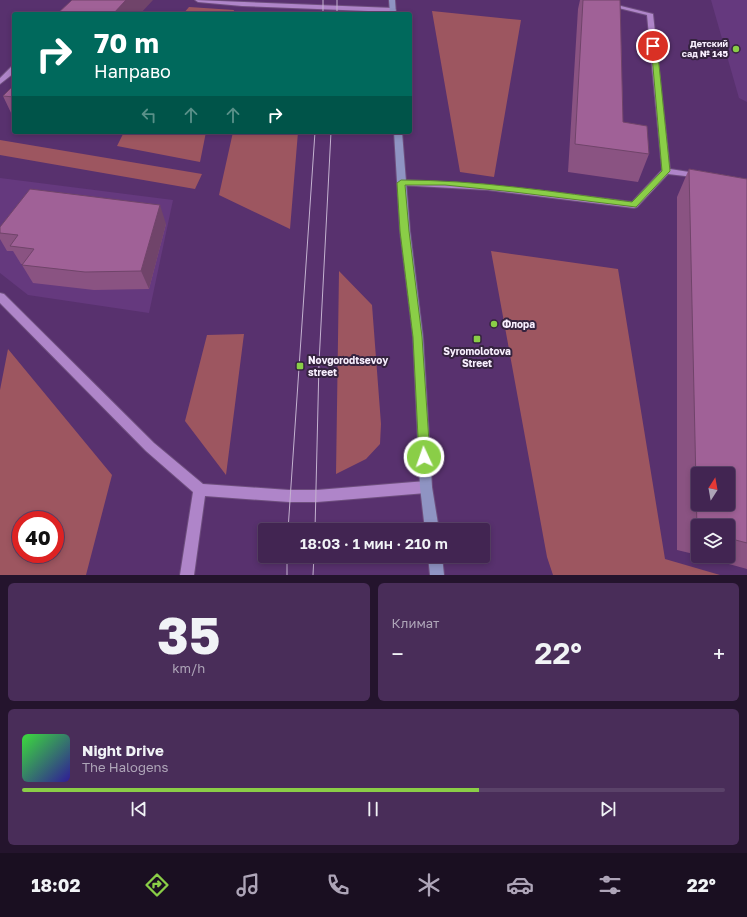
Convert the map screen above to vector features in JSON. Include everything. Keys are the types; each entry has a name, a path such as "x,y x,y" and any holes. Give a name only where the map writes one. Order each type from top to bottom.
{"street":[{"path":"392,0 393,12"},
{"path":"398,134 405,231 418,337 426,487 431,523"},
{"path":"436,563 438,575"}],"lane":[{"path":"198,0 242,4 393,12"},
{"path":"401,183 445,183 514,189 634,205 666,171 650,14 589,0"},
{"path":"0,82 12,71"},
{"path":"666,171 710,178"},
{"path":"0,297 150,447 200,490 289,496 317,496 426,487"},
{"path":"187,575 200,490"}],"shaded area":[{"name":"Детский сад № 145","path":"711,0 747,0 747,102 739,98"},
{"path":"189,7 234,10 234,12 185,12"},
{"path":"432,11 521,20 494,177 460,172"},
{"path":"123,134 206,134 200,162 117,146"},
{"path":"233,134 298,134 290,229 219,195"},
{"path":"0,140 202,174 195,189 0,155"},
{"path":"0,178 173,200 149,313 28,295 0,273"},
{"path":"491,251 618,269 665,559 720,575 553,575 547,557"},
{"path":"339,271 372,305 381,424 380,444 366,459 336,474"},
{"path":"244,334 226,475 185,421 207,335"},
{"path":"8,349 112,475 86,575 0,575 0,390"}],"building":[{"path":"72,0 126,0 115,12 59,12"},
{"path":"583,0 620,0 623,122 647,126 649,154 575,144"},
{"path":"12,87 12,97 3,96"},
{"path":"689,169 747,179 747,543 735,540 735,519 697,519 697,511 735,511 735,467 696,467"},
{"path":"30,189 160,205 141,271 85,272 22,265 34,249 10,246 18,235 0,233 0,227"}],"tram line":[{"path":"323,0 323,12"},
{"path":"337,0 337,12"},
{"path":"288,523 315,134"},
{"path":"315,523 319,363 331,134"},
{"path":"287,563 287,575"},
{"path":"313,575 314,563"}],"place":[{"name":"Детский сад № 145","path":"736,49"},
{"name":"Флора","path":"494,324"},
{"name":"Syromolotova Street","path":"477,339"},
{"name":"Novgorodtsevoy street","path":"300,366"}],"route":[{"path":"424,457 418,337 405,231 401,183 445,183 514,189 634,205 666,171 653,46"}]}
